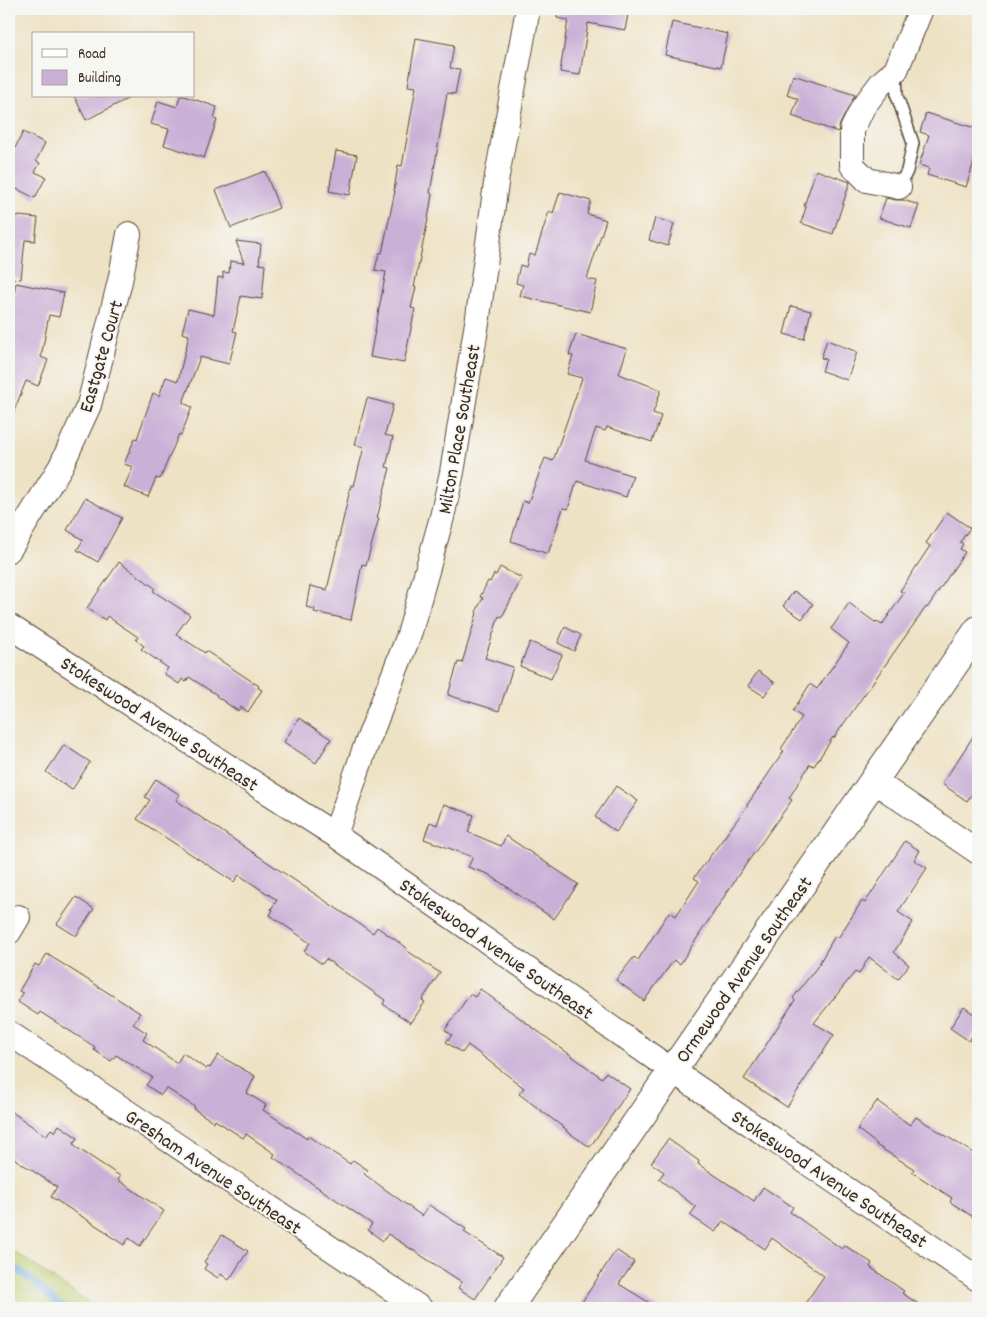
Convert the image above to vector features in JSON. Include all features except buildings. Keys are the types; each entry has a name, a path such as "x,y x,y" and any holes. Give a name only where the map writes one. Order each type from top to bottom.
{"street":[{"name":"Milton Place Southeast","path":"334,835 365,748 409,635 442,517 478,317 497,176 528,9"},
{"path":"900,187 867,180 852,165 852,130 868,100 882,82 896,70 921,9"},
{"name":"Eastgate Court","path":"9,550 61,466 89,405 120,281 129,234"},
{"name":"Stokeswood Avenue Southeast","path":"9,626 334,835 672,1071 978,1279"},
{"name":"Ormewood Avenue Southeast","path":"508,1308 978,630"},
{"path":"874,780 978,852"},
{"name":"Gresham Avenue Southeast","path":"9,1033 420,1308"}],"lane":[{"path":"896,70 897,96 913,143 907,171 900,187"}],"green space":[{"path":"9,1248 96,1308 9,1308"}],"waterway":[{"path":"9,1263 59,1305 66,1308"}]}
